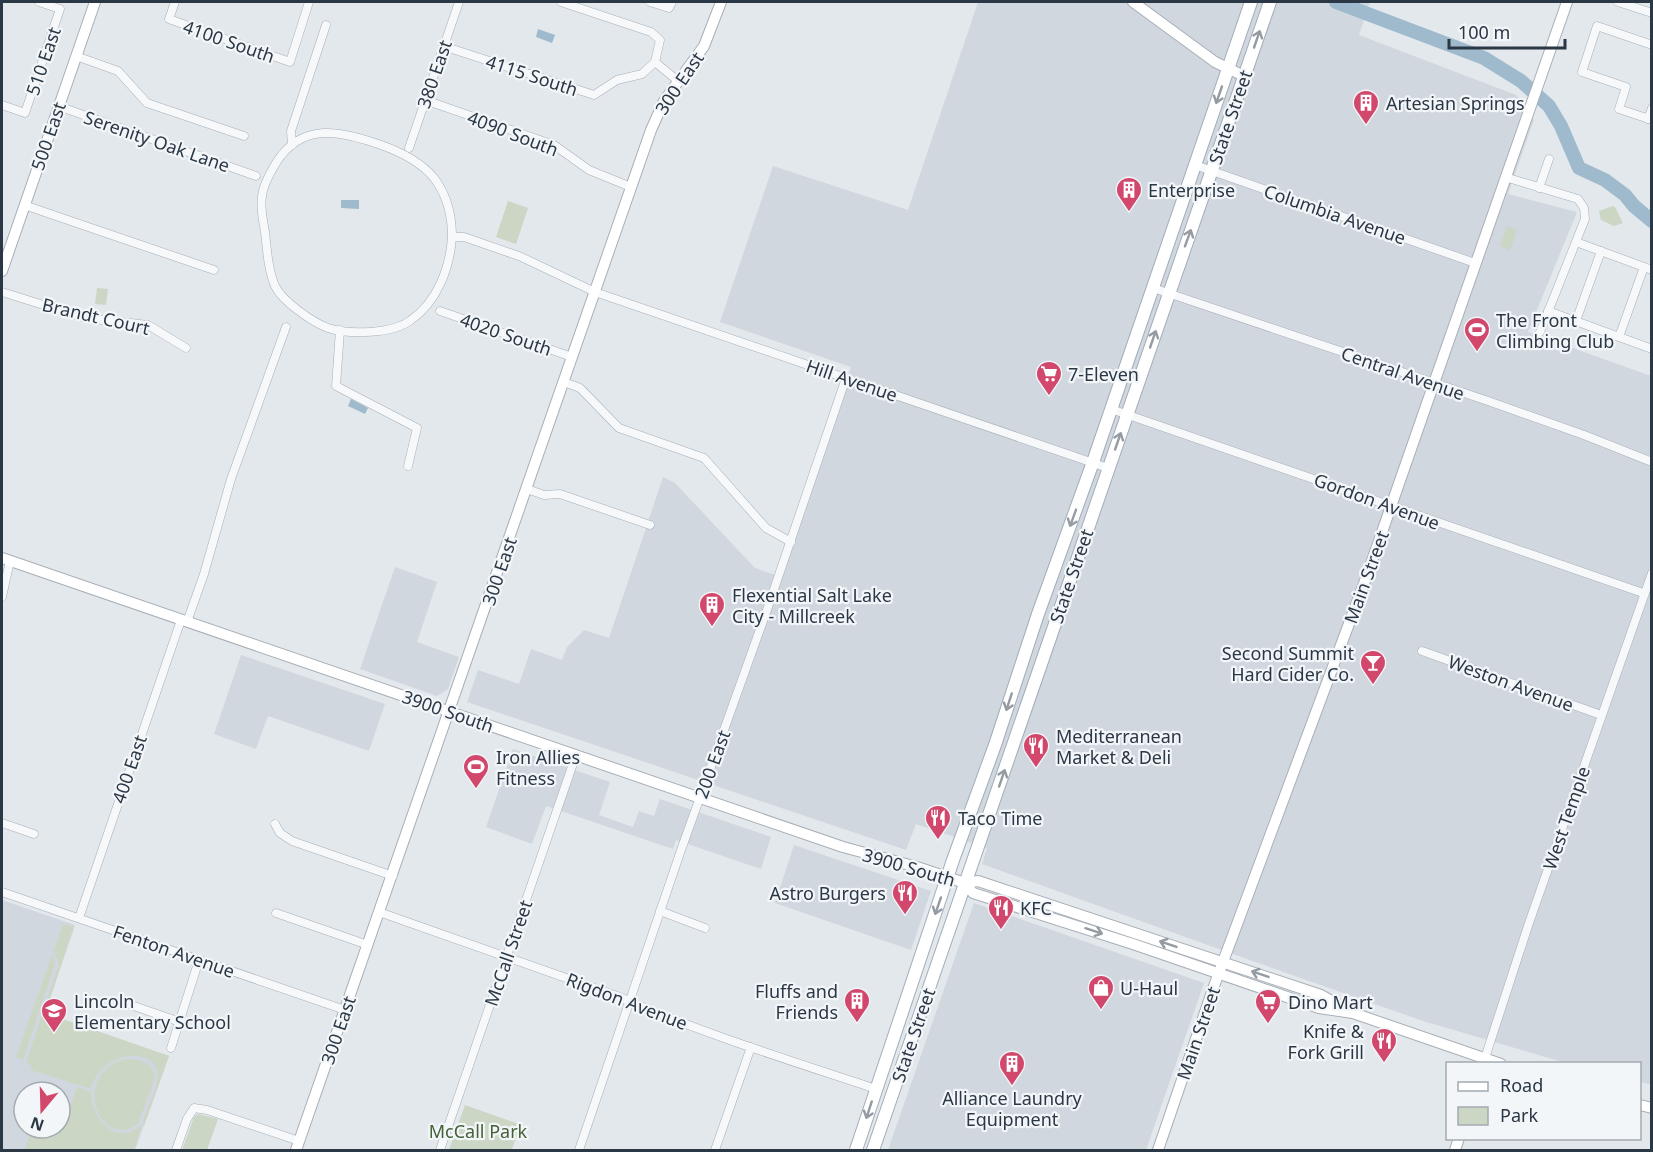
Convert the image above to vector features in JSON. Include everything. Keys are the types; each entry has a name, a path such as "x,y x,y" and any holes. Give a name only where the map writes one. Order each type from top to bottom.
{"main road":[{"name":"State Street","path":"856,1150 947,877 996,745 1038,614 1093,462 1251,2"},
{"name":"State Street","path":"873,1150 1270,2"}],"street":[{"name":"510 East","path":"2,105 26,113 60,9 39,2"},
{"name":"500 East","path":"2,266 94,2"},
{"name":"4100 South","path":"175,2 169,19 290,62 309,2"},
{"name":"380 East","path":"408,147 459,2"},
{"path":"561,2 651,32 660,40 655,62 678,81"},
{"path":"650,2 669,8 672,2"},
{"name":"300 East","path":"298,1146 658,112 704,46 721,2"},
{"path":"1133,2 1215,62 1244,76"},
{"name":"Main Street","path":"1158,1150 1219,974 1391,506 1567,2"},
{"path":"1618,2 1652,13"},
{"path":"291,145 291,131 326,26"},
{"path":"1652,45 1597,26 1582,72 1626,87 1619,109 1650,119 1652,108"},
{"name":"4115 South","path":"443,46 594,95 618,80 642,74 655,62"},
{"path":"76,56 118,70 147,103 244,136"},
{"name":"4090 South","path":"425,100 554,145 589,170 631,187"},
{"name":"Serenity Oak Lane","path":"58,106 256,176"},
{"path":"338,133 357,137 404,155 418,163 433,178 448,205 453,237 448,264 436,291 428,304 409,322 365,333 327,328 301,312 276,287 267,250 262,196 269,174 291,145 310,135 338,133"},
{"path":"1539,188 1549,159"},
{"name":"Columbia Avenue","path":"1195,165 1475,263"},
{"path":"1505,177 1578,199 1584,208 1585,219 1540,332"},
{"path":"24,205 214,270"},
{"name":"Hill Avenue","path":"453,237 464,237 519,256 595,292 1108,468"},
{"path":"1575,242 1648,269 1619,337"},
{"path":"1576,321 1601,251"},
{"name":"Central Avenue","path":"1153,288 1584,435 1652,462"},
{"name":"Brandt Court","path":"2,292 85,318 148,325 186,348"},
{"name":"4020 South","path":"440,311 572,357"},
{"path":"1548,311 1652,349"},
{"name":"400 East","path":"79,918 184,621 204,573 231,479 286,327"},
{"path":"340,330 336,386 417,428 408,466"},
{"name":"200 East","path":"579,1150 846,378"},
{"path":"564,382 580,388 619,428 704,458 766,528 791,542"},
{"name":"Gordon Avenue","path":"1111,409 1643,593"},
{"path":"527,489 544,495 560,494 650,525"},
{"path":"2,597 6,559"},
{"name":"3900 South","path":"6,559 843,848 965,883 978,881 1224,962 1321,995 1353,1013 1484,1061"},
{"name":"West Temple","path":"1484,1061 1643,593 1652,573"},
{"name":"Weston Avenue","path":"1422,651 1601,715"},
{"name":"McCall Street","path":"440,1150 576,755"},
{"path":"2,823 34,834"},
{"path":"275,824 280,833 292,841 393,876"},
{"name":"3900 South","path":"965,883 974,893 1319,1008 1353,1013"},
{"name":"Fenton Avenue","path":"2,892 345,1010"},
{"path":"660,911 705,928"},
{"name":"Rigdon Avenue","path":"379,912 630,1001 751,1047 876,1089"},
{"path":"276,913 368,945"},
{"path":"171,1048 199,960"},
{"path":"131,1005 180,1022"},
{"path":"715,1150 751,1047"},
{"path":"176,1150 187,1119 194,1108 207,1110 298,1146"}],"shaded area":[{"path":"978,2 1370,2 1359,35 1516,95 1534,120 1508,194 1577,212 1528,332 1651,376 1651,1084 1641,1082 1641,1062 1563,1062 1423,1021 982,864 987,848 916,824 906,850 467,702 478,670 519,684 531,649 562,660 567,647 584,630 609,638 663,477 675,483 755,568 781,577 851,367 720,322 773,166 908,210"},
{"path":"395,567 437,582 417,642 459,657 448,689 437,696 360,669"},
{"path":"241,655 385,704 369,751 268,716 256,749 214,734"},
{"path":"513,749 610,782 599,815 633,827 639,811 654,816 660,799 771,837 761,869 676,840 673,849 546,806 532,844 486,827"},
{"path":"794,845 931,891 911,950 775,903"},
{"name":"Lincoln Elementary School","path":"2,900 75,925 45,1013 169,1056 135,1150 2,1150"},
{"path":"974,903 1204,983 1146,1150 888,1150"}],"green space":[{"path":"508,201 528,208 516,244 496,237"},
{"path":"1613,206 1623,223 1614,226 1601,220 1599,211"},
{"path":"1507,226 1517,230 1510,250 1500,246"},
{"path":"97,288 108,289 106,305 95,304"},
{"path":"63,924 74,927 45,1013 169,1056 144,1126 143,1121 158,1076 156,1067 149,1060 129,1056 117,1059 97,1075 91,1089 72,1083 72,1080 63,1080 31,1070 32,1066 26,1063 59,964 54,951"},
{"path":"52,955 55,964 23,1060 16,1057"},
{"path":"121,1060 142,1061 150,1067 155,1077 138,1124 125,1130 113,1128 103,1120 94,1096 97,1082 106,1070"},
{"path":"77,1087 91,1092 92,1102 100,1120 115,1132 133,1131 142,1124 134,1150 25,1150 28,1140 72,1140 72,1101"},
{"name":"McCall Park","path":"465,1105 521,1125 512,1149 449,1150"},
{"path":"198,1114 218,1119 207,1150 182,1150 194,1117"}],"water":[{"path":"538,29 555,35 552,43 536,37"},
{"path":"341,200 359,200 359,209 341,208"},
{"path":"351,399 368,408 365,414 348,406"}],"waterway":[{"path":"1336,2 1484,58 1521,81 1549,106 1561,126 1579,168 1605,180 1625,195 1652,221"}],"place":[{"name":"Artesian Springs","path":"1366,126"},
{"name":"Enterprise","path":"1129,213"},
{"name":"The Front Climbing Club","path":"1477,353"},
{"name":"7-Eleven","path":"1049,397"},
{"name":"Flexential Salt Lake City - Millcreek","path":"712,628"},
{"name":"Second Summit Hard Cider Co.","path":"1373,686"},
{"name":"Mediterranean Market & Deli","path":"1036,769"},
{"name":"Iron Allies Fitness","path":"476,790"},
{"name":"Taco Time","path":"938,841"},
{"name":"Astro Burgers","path":"905,916"},
{"name":"KFC","path":"1001,931"},
{"name":"U-Haul","path":"1101,1011"},
{"name":"Fluffs and Friends","path":"857,1024"},
{"name":"Dino Mart","path":"1268,1025"},
{"name":"Lincoln Elementary School","path":"54,1034"},
{"name":"Knife & Fork Grill","path":"1384,1064"},
{"name":"Alliance Laundry Equipment","path":"1012,1087"}]}
